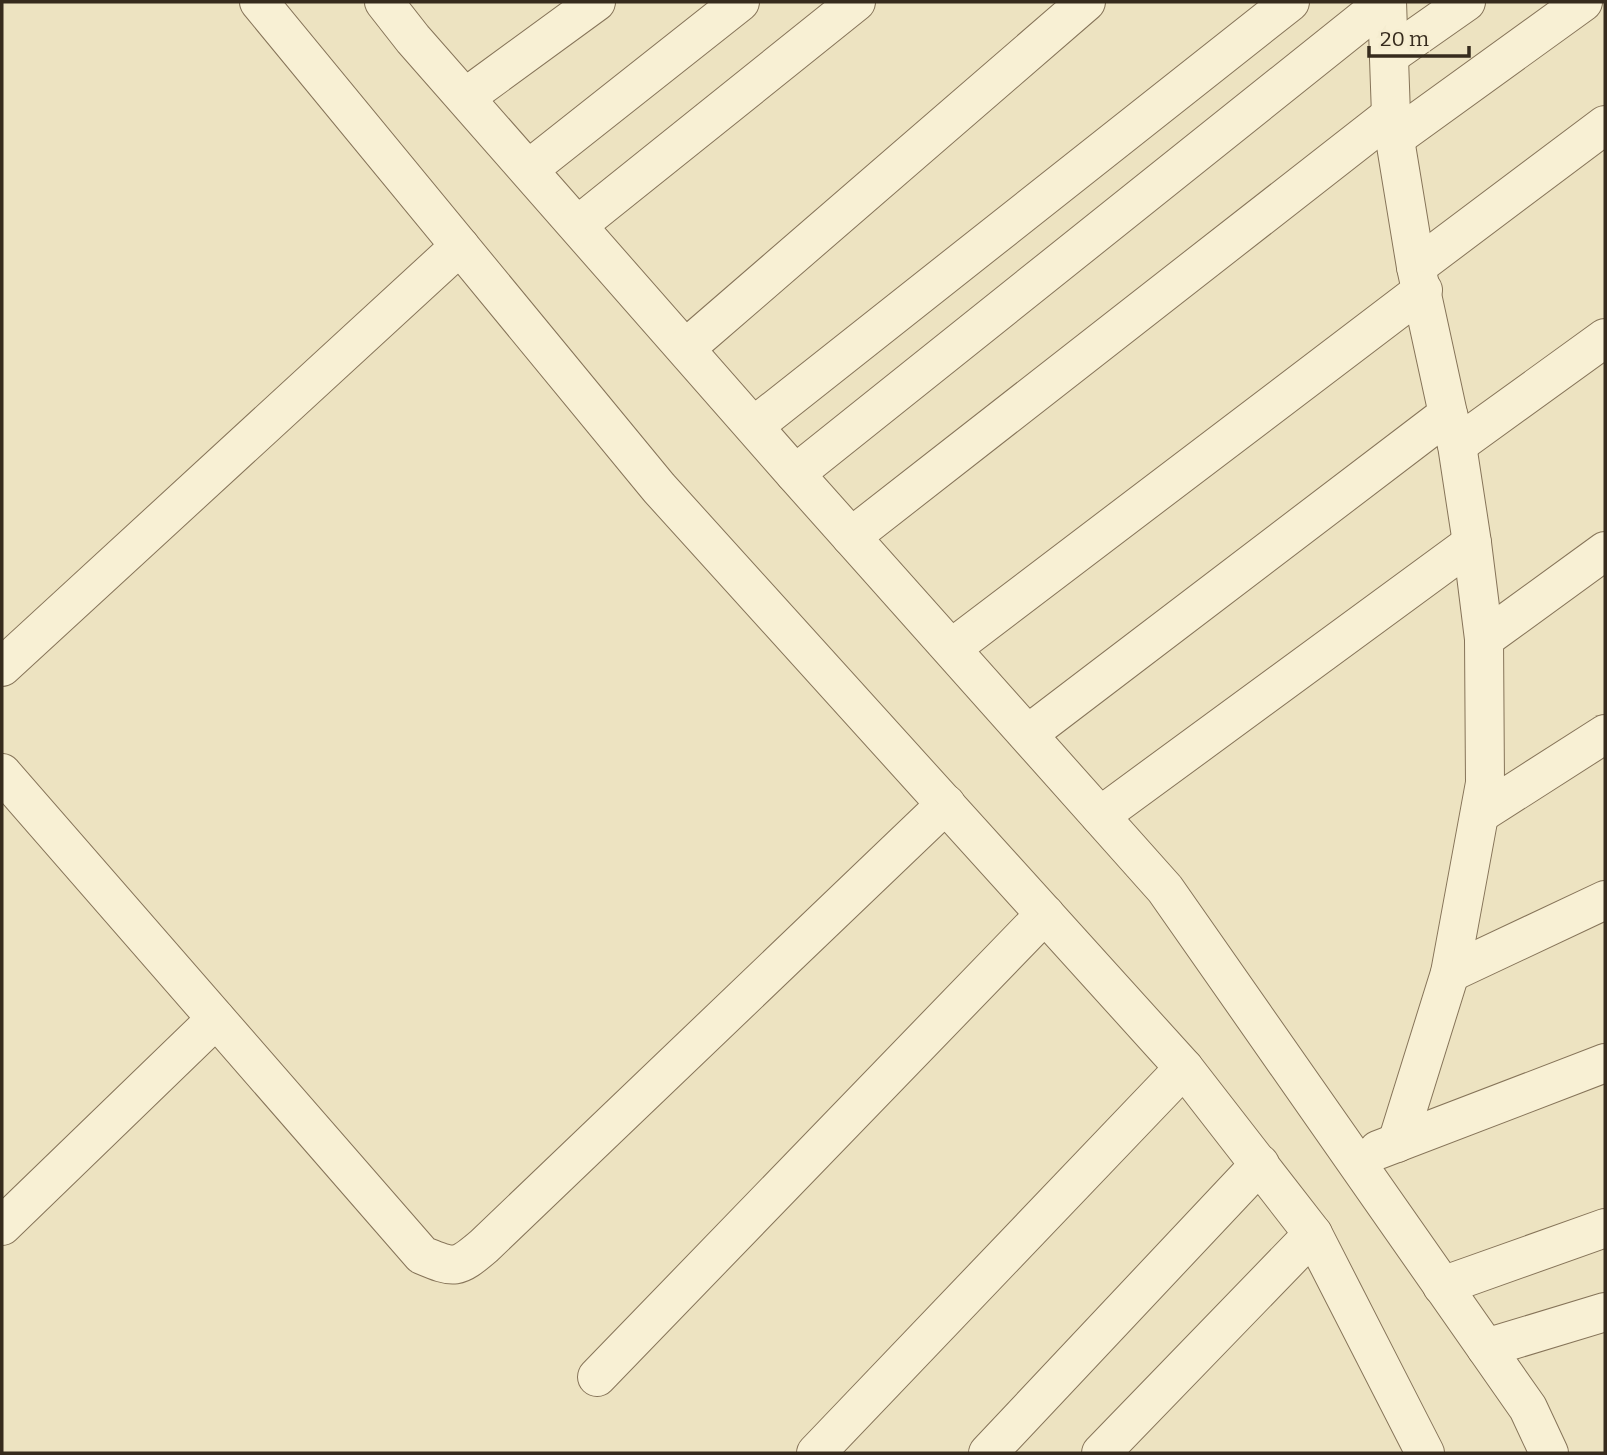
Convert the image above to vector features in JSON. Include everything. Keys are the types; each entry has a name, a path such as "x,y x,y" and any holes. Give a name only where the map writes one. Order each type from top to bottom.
{"street":[{"path":"259,2 659,488 1184,1068 1313,1234 1425,1453"},
{"path":"384,2 795,474 1165,889 1528,1408 1549,1453"},
{"path":"466,97 596,2"},
{"path":"529,169 740,2"},
{"path":"578,225 856,2"},
{"path":"687,348 1086,2"},
{"path":"754,426 1290,2"},
{"path":"795,474 1386,2"},
{"path":"1386,2 1393,126 1419,278 1453,429 1472,542 1484,639 1485,783 1480,814 1450,973 1397,1143"},
{"path":"1389,56 1466,2"},
{"path":"851,537 1393,126 1583,2"},
{"path":"952,648 1419,278 1605,125"},
{"path":"2,667 460,246"},
{"path":"1028,734 1453,429 1605,338"},
{"path":"1100,816 1472,542"},
{"path":"1484,639 1605,551"},
{"path":"1480,814 1605,734"},
{"path":"2,773 422,1255 446,1265 463,1264 484,1246 946,804"},
{"path":"1450,973 1605,900"},
{"path":"597,1377 1045,914"},
{"path":"2,1226 216,1018"},
{"path":"1353,1158 1605,1063"},
{"path":"816,1453 1184,1068"},
{"path":"988,1453 1260,1164"},
{"path":"1442,1286 1605,1228"},
{"path":"1101,1453 1313,1234"},
{"path":"1486,1348 1605,1312"}]}
